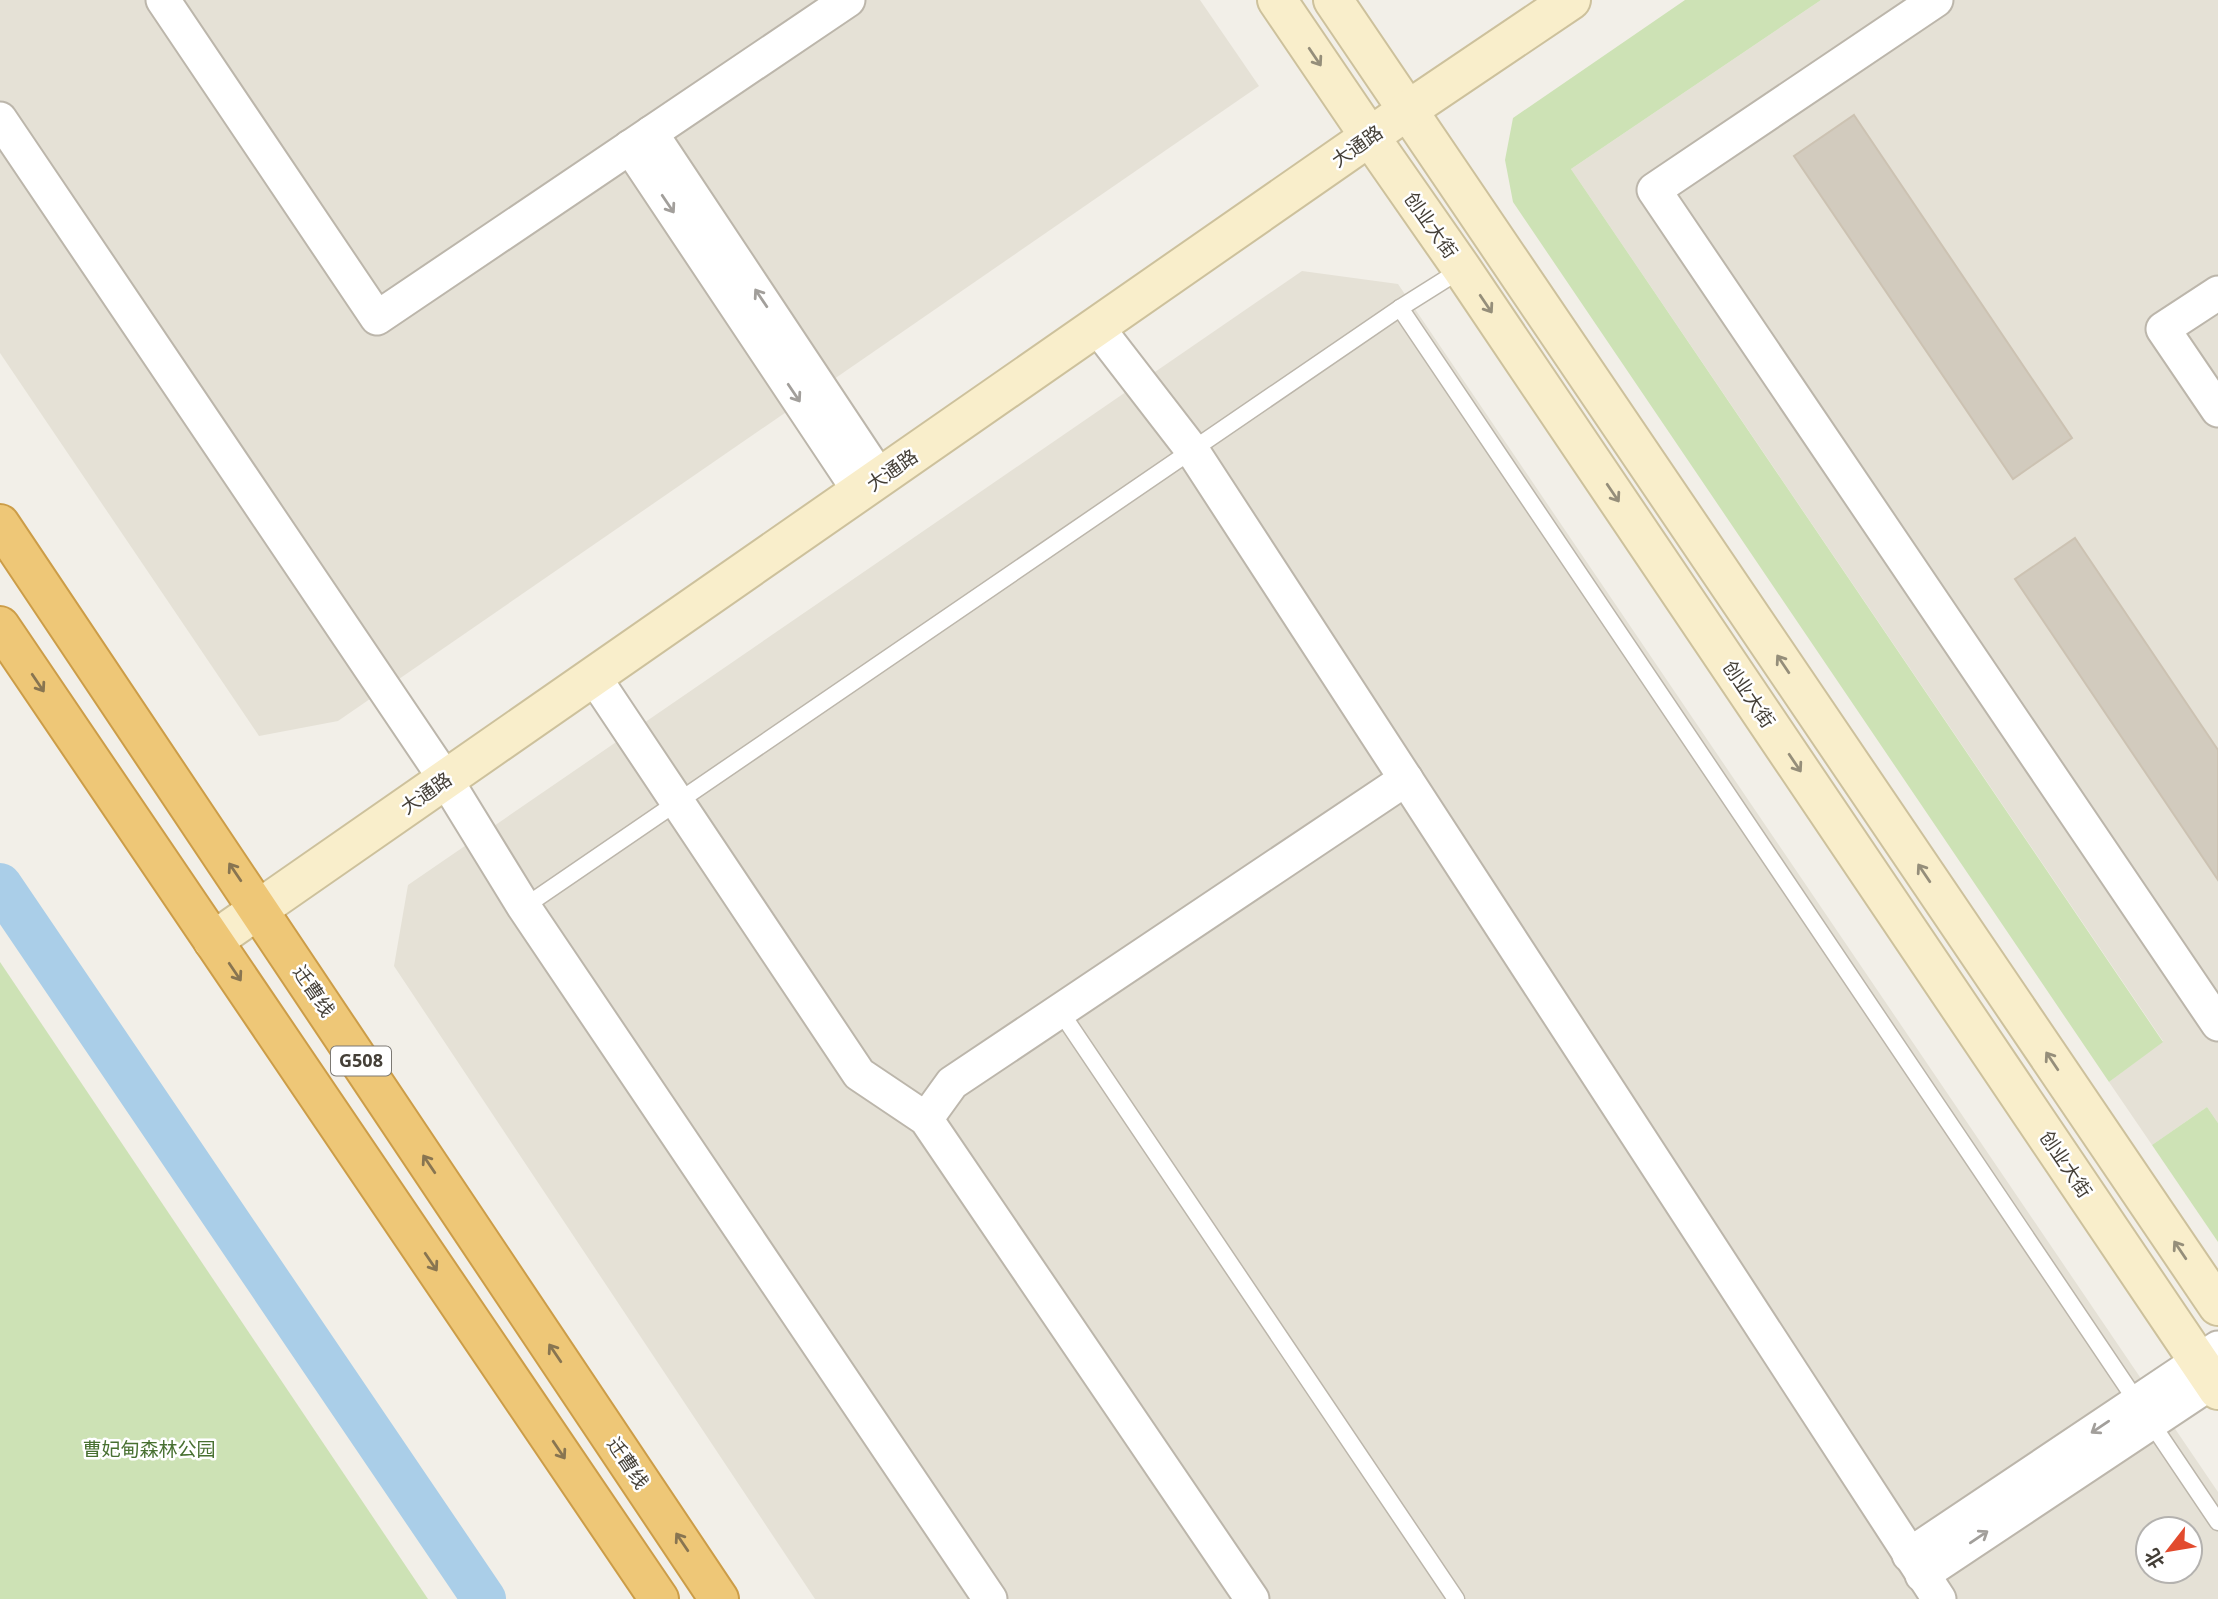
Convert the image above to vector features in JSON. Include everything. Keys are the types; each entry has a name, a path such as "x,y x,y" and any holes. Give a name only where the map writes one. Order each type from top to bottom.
{"highway":[{"name":"迁曹线","path":"0,524 719,1599"},
{"name":"G508","path":"0,626 659,1599"}],"street":[{"path":"163,0 377,318 848,0"},
{"name":"创业大街","path":"1277,0 2213,1372"},
{"path":"1333,0 2218,1306"},
{"name":"大通路","path":"213,941 1408,110 1571,0"},
{"path":"1936,0 1654,190 2218,1024"},
{"path":"0,119 446,780 524,907 990,1599"},
{"path":"641,140 870,485"},
{"path":"2218,293 2163,329 2218,410"},
{"path":"1097,327 1192,450 1923,1576 2144,1413 2213,1372"},
{"path":"594,677 859,1074 926,1119 1252,1599"},
{"path":"926,1119 952,1083 1406,779"}],"lane":[{"path":"524,907 1400,307 1462,269"},
{"path":"1400,307 2218,1522"},
{"path":"1060,1011 1456,1599"}],"shaded area":[{"path":"0,0 1200,0 1259,86 338,721 259,736 0,353"},
{"path":"1821,0 2218,0 2218,1123 2207,1107 2152,1145 2109,1082 2163,1041 1571,169"},
{"path":"1302,271 1398,284 2218,1492 2218,1599 815,1599 394,966 408,885"}],"green space":[{"path":"1685,0 1821,0 1571,169 2163,1042 2109,1082 1513,202 1505,160 1513,118"},
{"name":"曹妃甸森林公园","path":"0,962 428,1599 0,1599"},
{"path":"2207,1107 2218,1123 2218,1242 2152,1145"}],"building":[{"path":"1854,115 2072,438 2013,479 1794,156"},
{"path":"2075,538 2218,750 2218,880 2015,579"}],"waterway":[{"path":"0,885 484,1599"}]}
